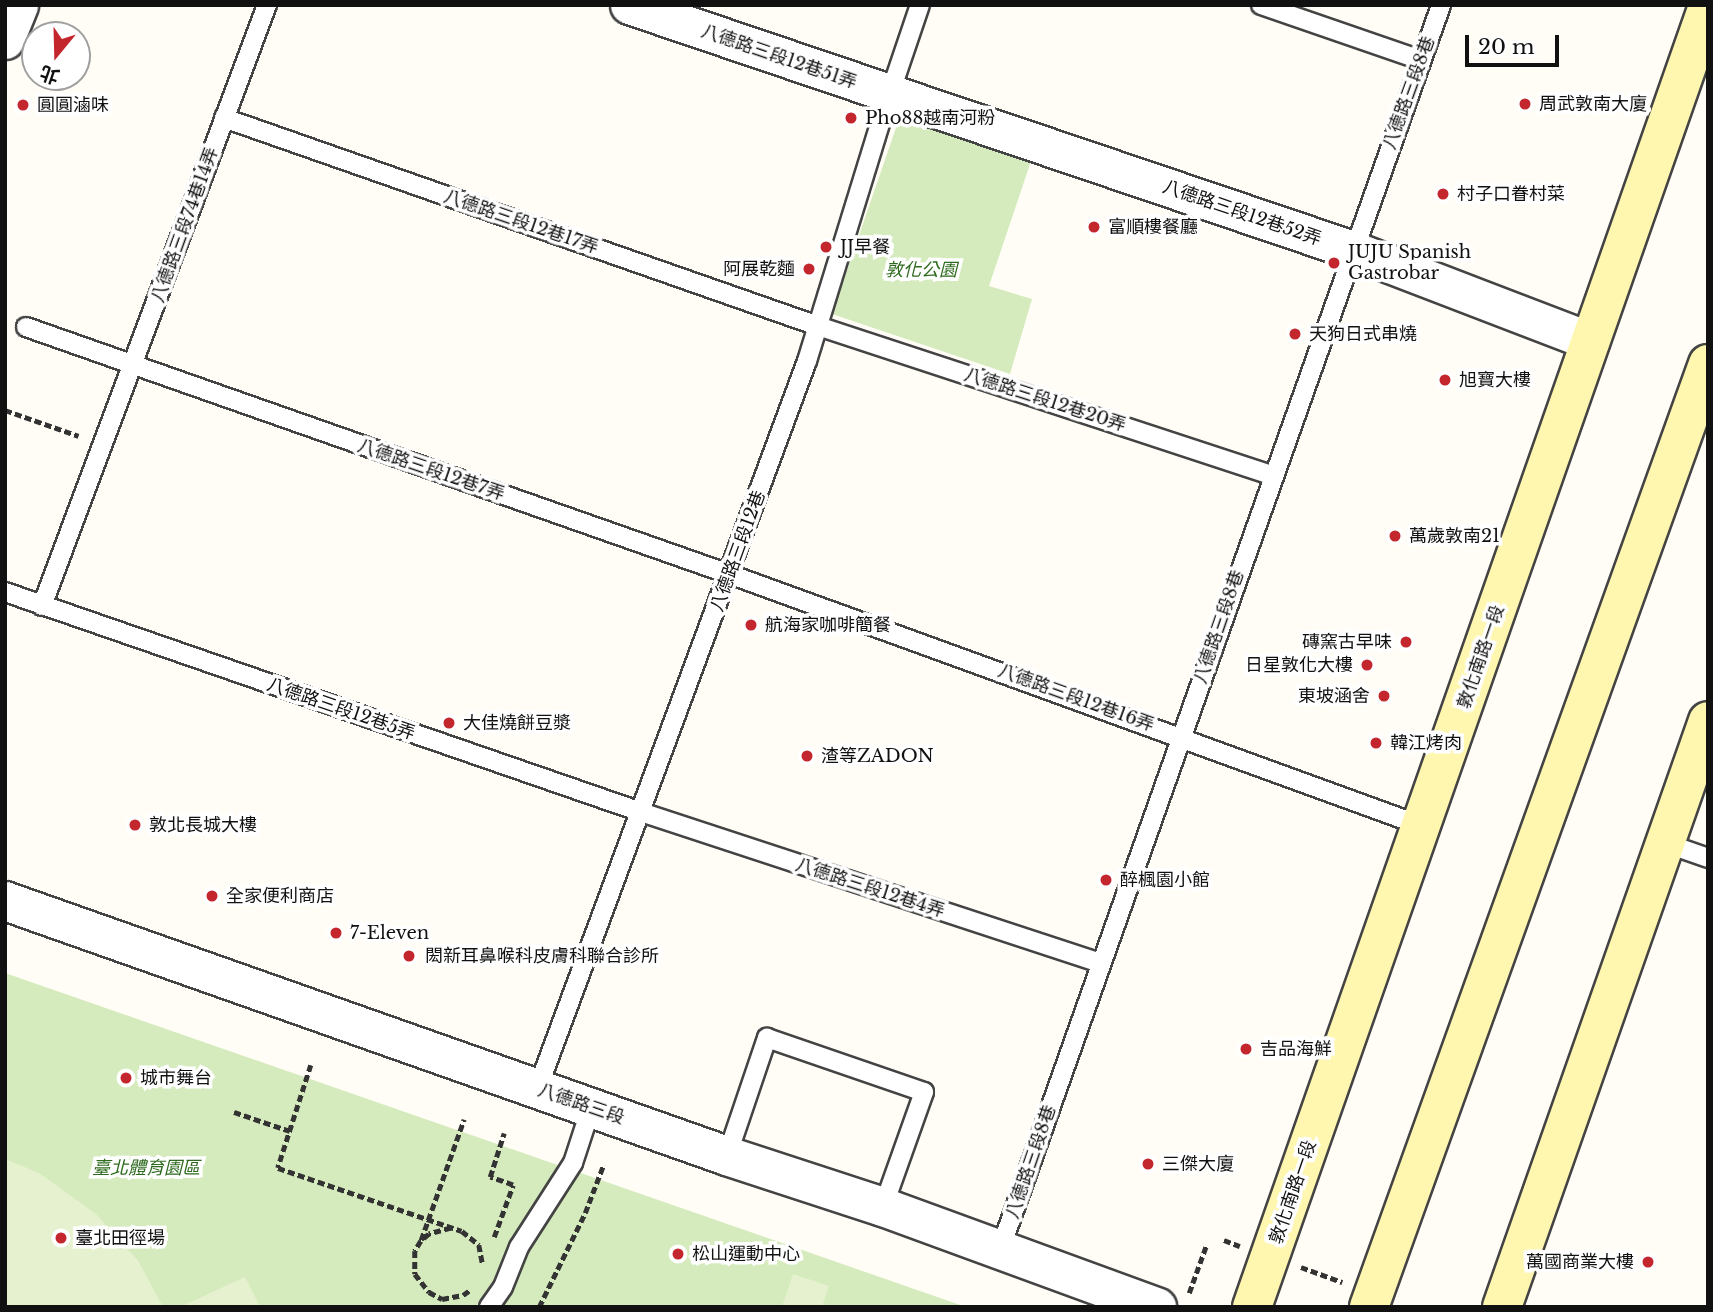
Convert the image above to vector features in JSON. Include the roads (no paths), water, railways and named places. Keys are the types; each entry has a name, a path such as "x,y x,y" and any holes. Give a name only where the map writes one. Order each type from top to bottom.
{"main road":[{"name":"敦化南路一段","path":"1252,1307 1708,6"},
{"path":"1369,1307 1708,365"},
{"path":"1502,1307 1708,721"}],"street":[{"path":"5,40 19,5"},
{"name":"八德路三段12巷51弄","path":"629,5 889,96"},
{"name":"八德路三段12巷52弄","path":"889,96 1353,250 1590,341"},
{"name":"八德路三段","path":"5,901 537,1090 883,1207 1000,1250 1172,1301"}],"lane":[{"name":"八德路三段74巷14弄","path":"42,606 267,5"},
{"name":"八德路三段12巷","path":"537,1090 818,326 920,5"},
{"path":"1261,5 1421,60"},
{"name":"八德路三段8巷","path":"1000,1250 1272,475 1441,5"},
{"name":"八德路三段12巷17弄","path":"224,118 818,326"},
{"name":"八德路三段12巷20弄","path":"818,326 1272,475"},
{"name":"八德路三段12巷7弄","path":"26,327 729,574"},
{"name":"八德路三段12巷16弄","path":"729,574 1181,735 1422,825"},
{"path":"5,592 42,606"},
{"name":"八德路三段12巷5弄","path":"42,606 641,812"},
{"name":"八德路三段12巷4弄","path":"641,812 1100,964"},
{"path":"1665,843 1708,859"},
{"path":"727,1156 767,1038 924,1092 883,1207"},
{"path":"489,1307 503,1287 519,1247 573,1163 591,1108"}],"place":[{"name":"周武敦南大廈","path":"1525,104"},
{"name":"圓圓滷味","path":"23,105"},
{"name":"Pho88越南河粉","path":"851,118"},
{"name":"村子口眷村菜","path":"1443,194"},
{"name":"富順樓餐廳","path":"1094,227"},
{"name":"JJ早餐","path":"826,247"},
{"name":"JUJU Spanish Gastrobar","path":"1334,263"},
{"name":"阿展乾麵","path":"809,269"},
{"name":"天狗日式串燒","path":"1295,334"},
{"name":"旭寶大樓","path":"1445,380"},
{"name":"萬歲敦南21","path":"1395,536"},
{"name":"航海家咖啡簡餐","path":"751,625"},
{"name":"磚窯古早味","path":"1406,642"},
{"name":"日星敦化大樓","path":"1367,665"},
{"name":"東坡涵舍","path":"1384,696"},
{"name":"大佳燒餅豆漿","path":"449,723"},
{"name":"韓江烤肉","path":"1376,743"},
{"name":"渣等ZADON","path":"807,756"},
{"name":"敦北長城大樓","path":"135,825"},
{"name":"醉楓園小館","path":"1106,880"},
{"name":"全家便利商店","path":"212,896"},
{"name":"7-Eleven","path":"336,933"},
{"name":"閎新耳鼻喉科皮膚科聯合診所","path":"409,956"},
{"name":"吉品海鮮","path":"1246,1049"},
{"name":"城市舞台","path":"126,1078"},
{"name":"三傑大廈","path":"1148,1164"},
{"name":"臺北田徑場","path":"61,1238"},
{"name":"松山運動中心","path":"678,1254"},
{"name":"萬國商業大樓","path":"1648,1262"}],"park label":[{"name":"敦化公園","path":"921,270"},
{"name":"臺北體育園區","path":"146,1168"}]}
